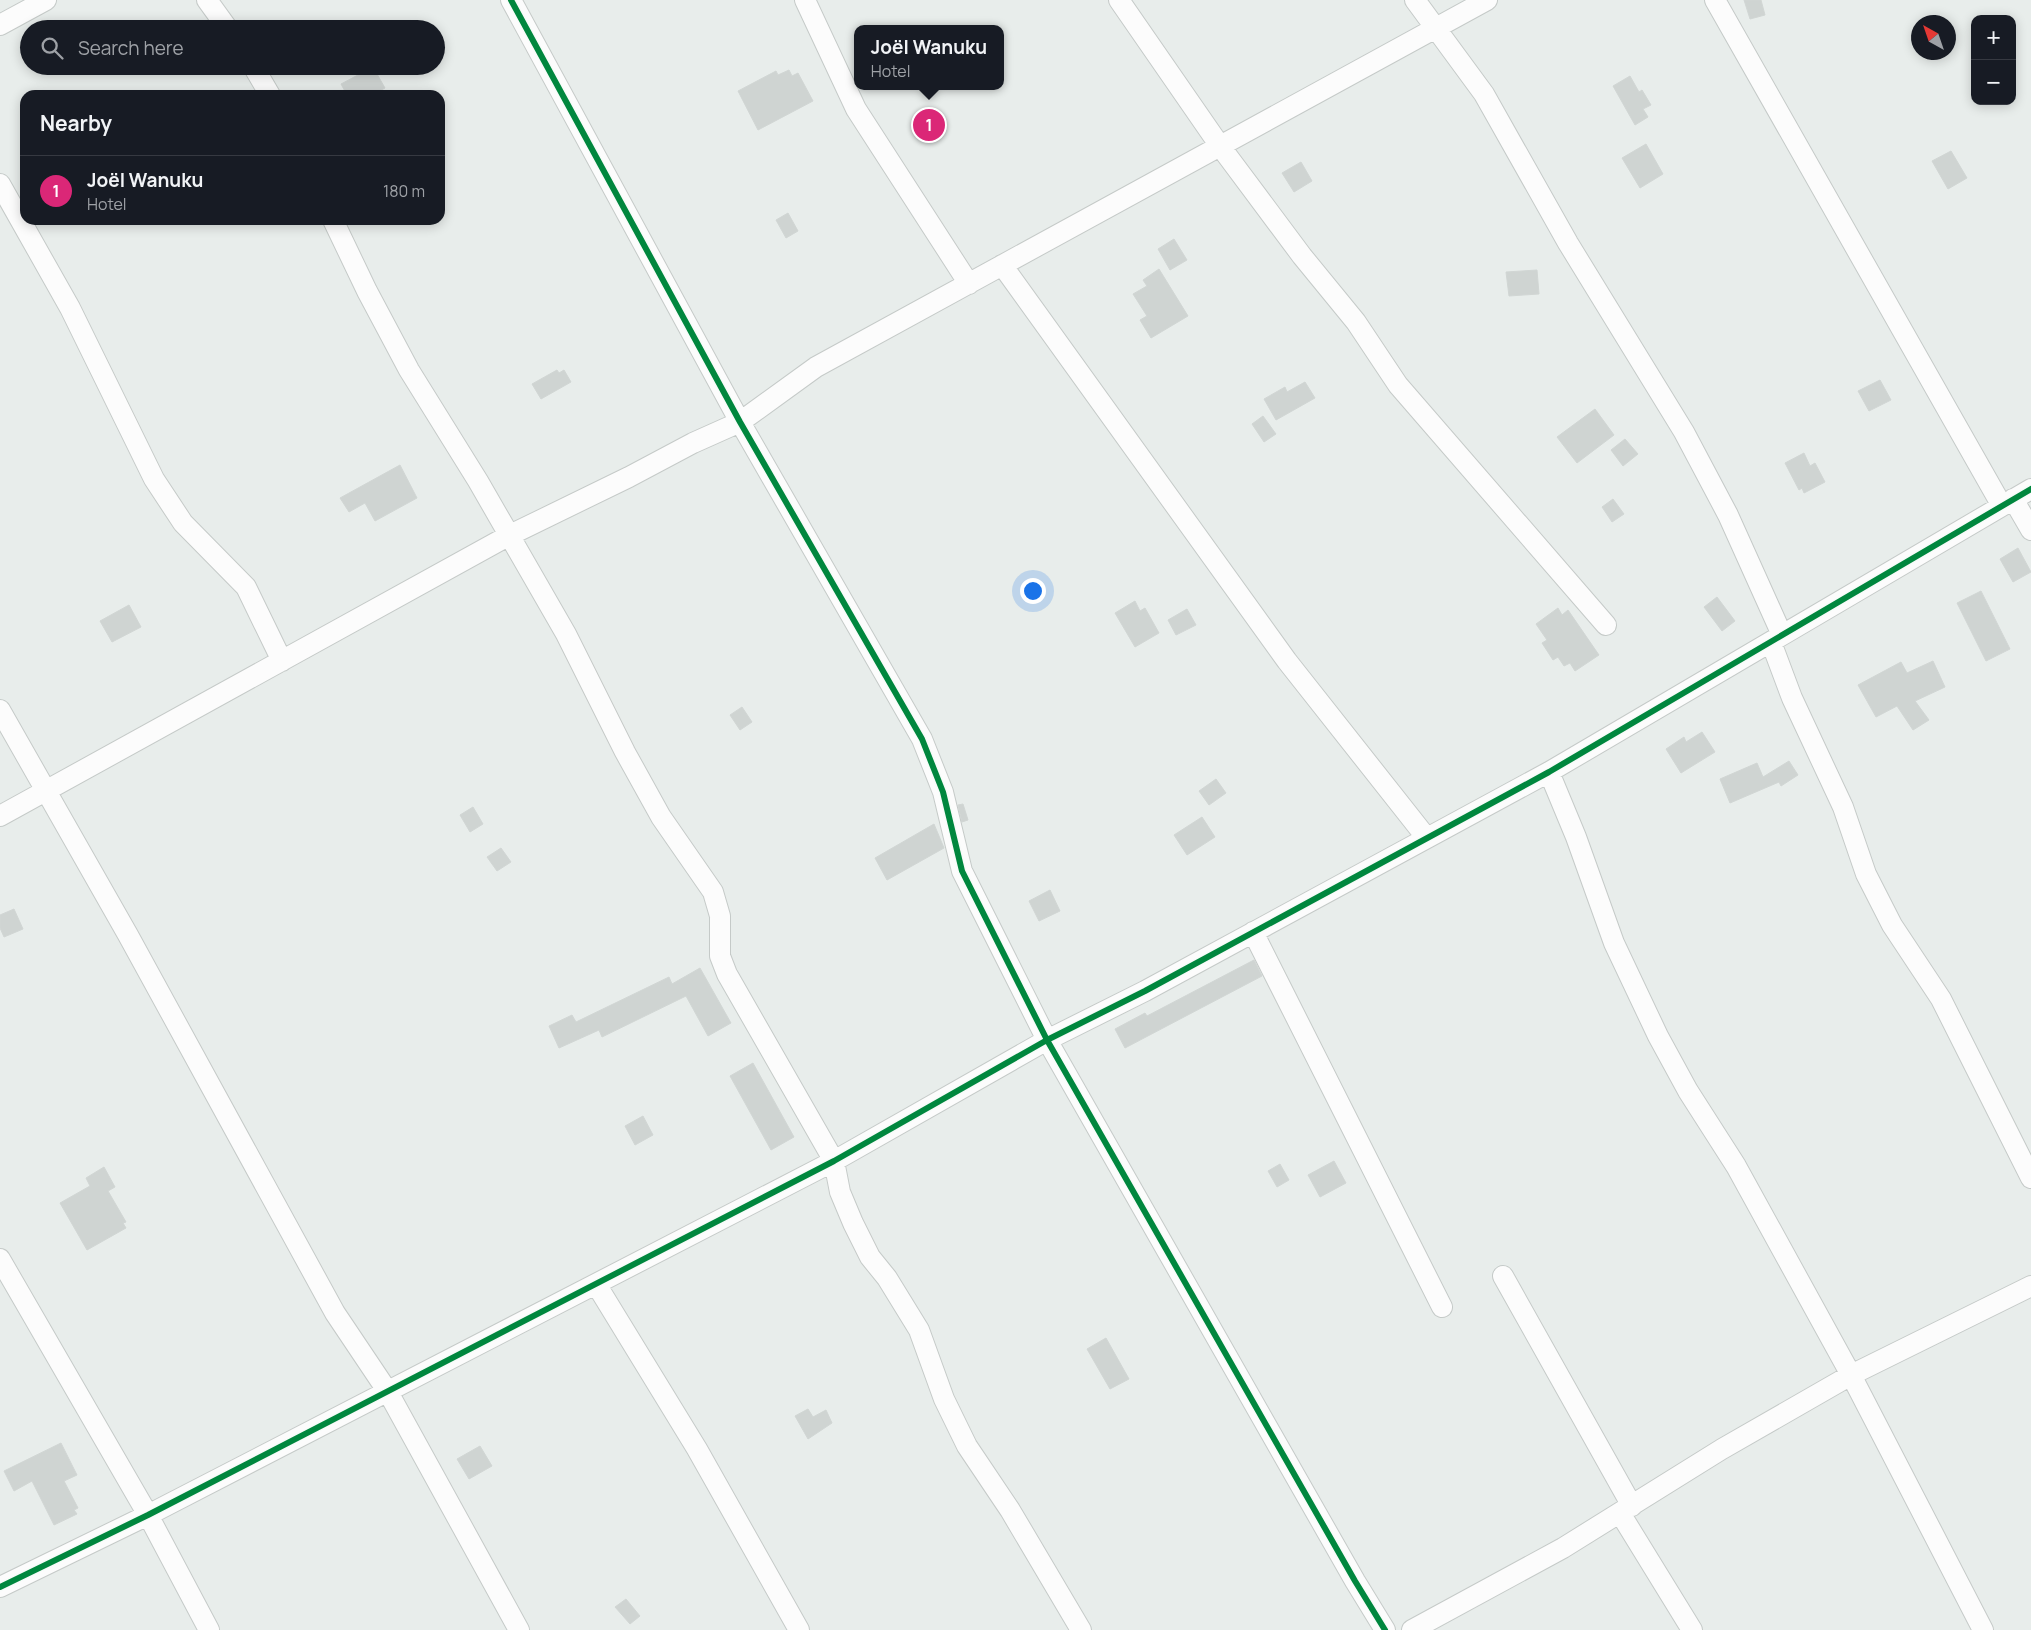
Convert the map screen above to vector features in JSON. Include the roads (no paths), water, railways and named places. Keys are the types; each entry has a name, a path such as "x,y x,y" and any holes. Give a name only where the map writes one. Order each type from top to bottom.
{"street":[{"path":"0,25 46,0"},
{"path":"207,0 221,20"},
{"path":"511,0 740,422 922,739 943,792 962,871 1047,1040 1355,1581 1385,1630"},
{"path":"805,0 856,108 969,284"},
{"path":"1119,0 1220,146 1302,256 1356,322 1398,385 1606,625"},
{"path":"1415,0 1484,94 1568,243 1684,432 1728,515 1777,638 1800,714 1843,806 1866,874 1892,925 1940,999 2031,1178"},
{"path":"0,816 47,792 508,536 611,486 692,443 740,422 816,367 1487,0"},
{"path":"1715,0 2008,503 2031,530"},
{"path":"258,75 267,90"},
{"path":"0,184 20,219"},
{"path":"23,225 70,308 154,479 183,523 246,587 282,661"},
{"path":"335,225 367,291 409,370 478,481 566,634 625,752 661,817 713,892 720,916 720,956 727,974 834,1161 840,1192 870,1257 888,1278 920,1330 944,1399 967,1446 1010,1510 1081,1630"},
{"path":"1002,265 1287,661 1426,837"},
{"path":"0,1587 148,1515 834,1161 1047,1040 1254,932 1426,837 1549,772 2031,489"},
{"path":"0,710 338,1319 388,1392 519,1630"},
{"path":"1549,772 1576,837 1614,943 1650,1020 1688,1091 1736,1166 1851,1375 1983,1630"},
{"path":"1254,932 1442,1307"},
{"path":"0,1259 148,1515 209,1630"},
{"path":"1503,1276 1692,1630"},
{"path":"596,1284 697,1449 799,1630"},
{"path":"1412,1630 1563,1548 1722,1449 1851,1375 2031,1286"}],"place":[{"name":"Joël Wanuku","path":"929,125"}]}
